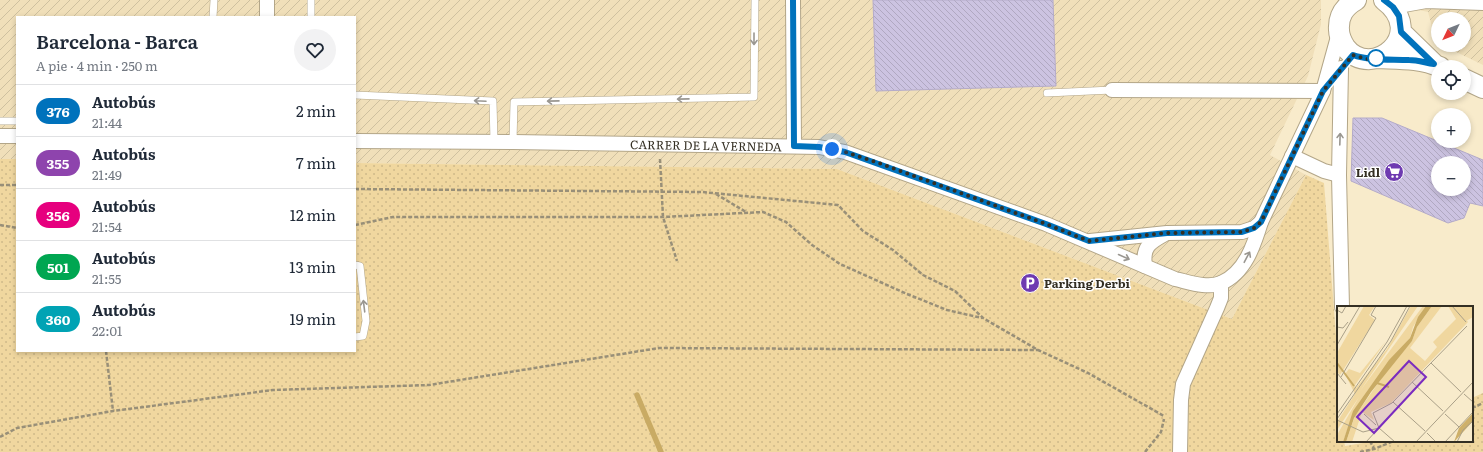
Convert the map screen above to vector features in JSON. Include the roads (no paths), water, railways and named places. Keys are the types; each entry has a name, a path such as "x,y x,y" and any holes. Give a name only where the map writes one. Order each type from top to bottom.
{"street":[{"path":"267,0 267,16"},
{"path":"793,0 794,146"},
{"path":"1342,306 1339,175 1347,62 1339,34 1338,22 1342,12 1354,1"},
{"path":"1388,3 1426,1 1483,3"},
{"path":"1378,58 1388,54 1398,42 1401,32 1399,16 1388,3"},
{"path":"1401,32 1431,60"},
{"path":"1180,452 1180,419 1183,384 1221,298 1221,283 1233,275 1245,263 1255,242 1261,222 1323,91 1339,34"},
{"path":"1323,91 1347,62 1378,58 1412,60 1431,65"},
{"path":"1471,82 1483,88"},
{"path":"1112,90 1323,91"},
{"path":"0,136 16,136"},
{"name":"CARRER DE LA VERNEDA","path":"356,141 819,147 845,152 1046,224 1089,241 1175,279 1194,284 1211,285 1221,283"},
{"path":"1292,156 1324,171 1339,175"},
{"name":"CARRER DE LA VERNEDA","path":"1089,241 1167,233 1242,232 1254,228 1261,222"},
{"path":"1145,266 1144,257 1146,248 1155,239 1167,233"}],"lane":[{"path":"213,16 214,0"},
{"path":"311,0 311,16"},
{"path":"513,142 514,102 754,98 755,0"},
{"path":"1047,93 1112,90"},
{"path":"356,95 493,101 494,142"},
{"path":"0,121 16,121"},
{"path":"356,265 360,266 366,321 363,336 356,337"}],"waterway":[{"path":"637,395 661,452"}],"place":[{"name":"Lidl","path":"1394,172"},
{"name":"Parking Derbi","path":"1030,283"}]}
